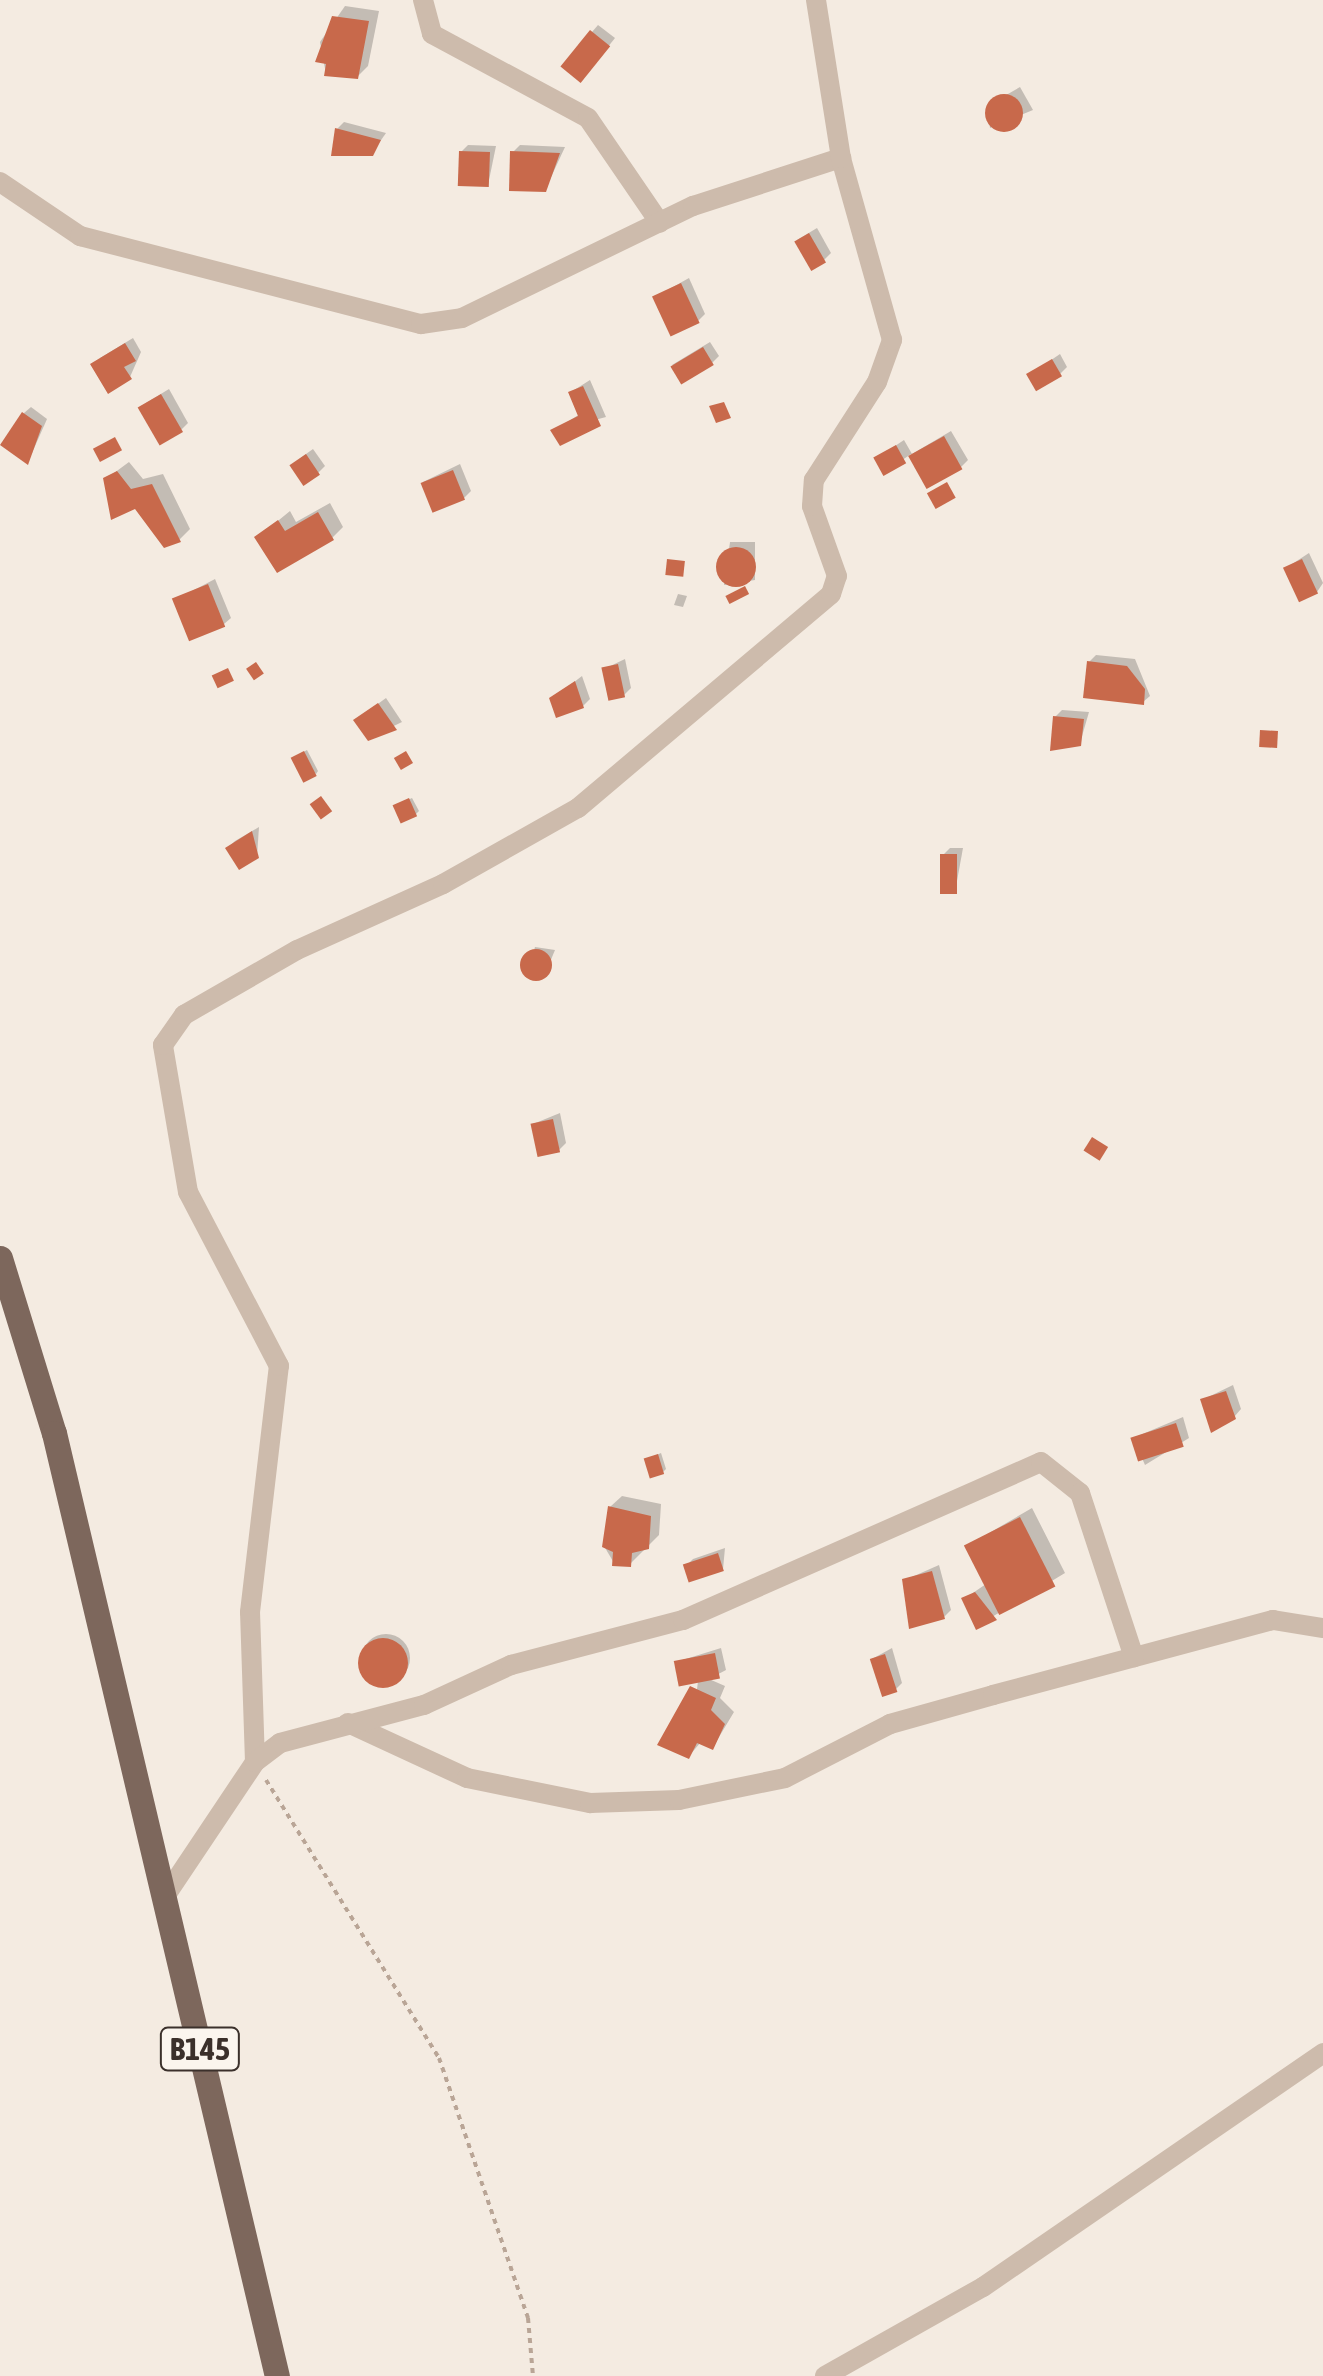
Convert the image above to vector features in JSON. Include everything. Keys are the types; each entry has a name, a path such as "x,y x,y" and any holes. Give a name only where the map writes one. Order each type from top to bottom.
{"main road":[{"name":"B145","path":"0,1258 54,1433 277,2376"}],"street":[{"path":"423,0 432,34 588,118 660,223"},
{"path":"255,1762 250,1612 279,1366 188,1192 162,1076 164,1045 184,1016 296,950 442,884 578,808 831,594 837,576 812,506 814,480 878,382 892,340 842,158 816,0"},
{"path":"0,182 80,236 421,324 462,318 660,223 842,158"},
{"path":"164,1898 255,1762 292,1738 424,1705 511,1665 683,1620 1041,1462 1080,1493 1134,1658"},
{"path":"348,1723 467,1778 590,1803 679,1800 785,1778 890,1724 1273,1620 1323,1628"},
{"path":"825,2376 983,2287 1323,2053"}],"path":[{"path":"255,1762 439,2058 528,2318 533,2376"}],"building":[{"path":"332,16 369,21 358,79 324,76 326,64 315,62"},
{"path":"590,30 610,46 581,83 560,67"},
{"path":"1004,94 1017,100 1023,113 1017,126 1004,132 991,126 985,113 991,100"},
{"path":"335,128 381,140 373,156 331,156"},
{"path":"459,151 490,152 489,187 458,186"},
{"path":"510,151 560,153 546,192 509,191"},
{"path":"809,233 826,262 811,271 794,242"},
{"path":"681,283 700,323 671,336 652,297"},
{"path":"125,343 136,361 124,367 132,379 108,394 90,364"},
{"path":"703,347 714,365 681,385 670,367"},
{"path":"1052,359 1062,376 1036,391 1026,374"},
{"path":"583,386 601,426 560,446 550,430 578,416 568,392"},
{"path":"161,394 183,432 160,446 138,408"},
{"path":"724,402 731,418 716,423 709,406"},
{"path":"22,412 42,426 28,465 0,445"},
{"path":"944,436 962,469 927,489 908,456"},
{"path":"115,437 122,450 100,462 93,449"},
{"path":"896,445 906,463 883,476 873,458"},
{"path":"306,454 320,475 303,486 289,465"},
{"path":"453,470 465,500 433,513 421,483"},
{"path":"117,471 131,489 152,484 181,542 164,548 135,509 111,520 103,478"},
{"path":"947,482 956,498 936,509 927,493"},
{"path":"318,512 334,540 277,573 254,537 278,520 285,531"},
{"path":"736,547 750,553 756,567 750,581 736,587 722,581 716,567 722,553"},
{"path":"667,559 685,561 683,577 665,575"},
{"path":"1302,559 1318,593 1299,602 1283,568"},
{"path":"208,584 225,627 189,641 172,599"},
{"path":"745,586 749,594 729,604 725,596"},
{"path":"1087,661 1127,666 1145,689 1144,705 1083,698"},
{"path":"256,662 264,674 254,680 246,669"},
{"path":"618,664 625,697 608,701 601,668"},
{"path":"228,668 234,681 218,688 212,676"},
{"path":"575,681 584,708 556,718 549,698"},
{"path":"378,703 397,730 368,741 353,720"},
{"path":"1053,716 1084,719 1081,746 1050,751"},
{"path":"1260,730 1278,731 1277,748 1259,747"},
{"path":"304,751 317,776 303,783 291,758"},
{"path":"406,751 413,763 401,770 394,758"},
{"path":"321,796 332,811 321,820 310,804"},
{"path":"409,798 417,816 401,824 393,805"},
{"path":"252,831 259,858 239,870 225,848"},
{"path":"940,854 957,854 957,894 940,894"},
{"path":"536,949 547,954 552,965 547,976 536,981 525,976 520,965 525,954"},
{"path":"553,1119 560,1152 538,1157 531,1124"},
{"path":"1092,1137 1108,1147 1100,1161 1084,1151"},
{"path":"1226,1391 1236,1419 1211,1433 1200,1399"},
{"path":"1176,1423 1184,1447 1138,1462 1130,1438"},
{"path":"658,1454 664,1474 650,1478 644,1458"},
{"path":"608,1506 651,1516 649,1549 632,1553 631,1567 612,1566 613,1552 602,1547"},
{"path":"1020,1517 1055,1586 999,1615 964,1546"},
{"path":"718,1553 724,1571 689,1583 683,1564"},
{"path":"932,1571 945,1619 909,1629 902,1579"},
{"path":"975,1592 997,1620 976,1630 961,1598"},
{"path":"383,1638 401,1645 408,1663 401,1681 383,1688 365,1681 358,1663 365,1645"},
{"path":"715,1653 720,1679 679,1687 674,1661"},
{"path":"885,1654 897,1692 882,1697 870,1659"},
{"path":"690,1686 716,1698 711,1710 725,1724 713,1750 697,1743 689,1759 657,1745"}]}
